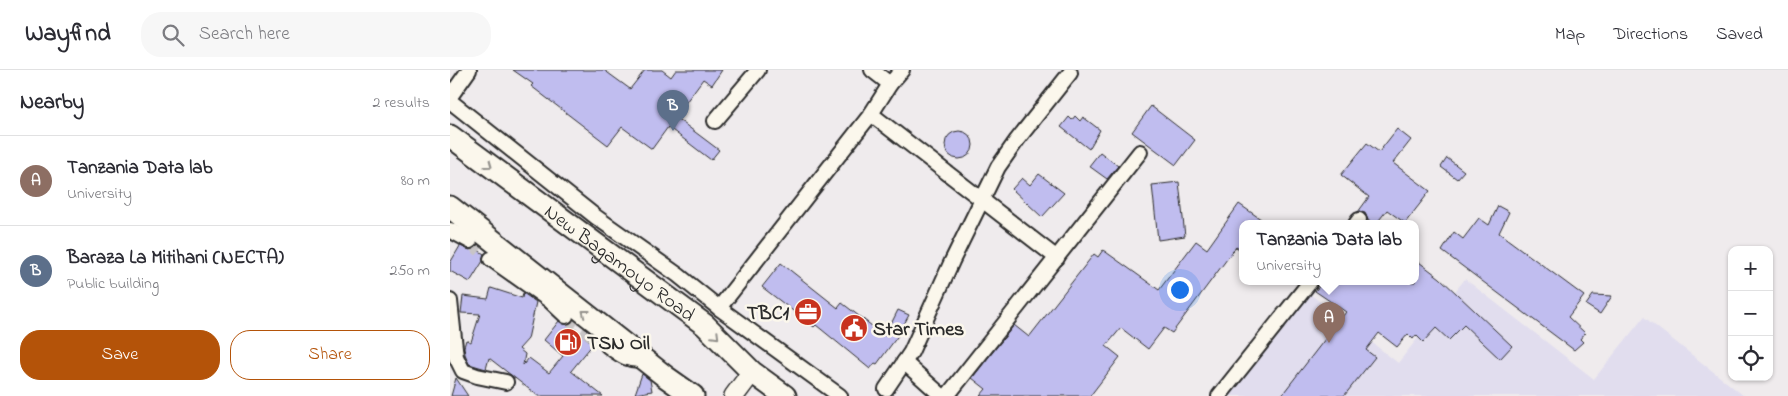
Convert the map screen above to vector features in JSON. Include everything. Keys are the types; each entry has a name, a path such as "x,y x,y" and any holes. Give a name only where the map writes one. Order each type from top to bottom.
{"highway":[{"name":"New Bagamoyo Road","path":"450,136 705,325 752,372 778,394"},
{"path":"450,207 693,396"}],"main road":[{"path":"734,396 752,372"}],"street":[{"path":"469,70 451,97 596,216 840,396"},
{"path":"715,121 758,70"},
{"path":"872,70 890,84"},
{"path":"719,308 902,70"},
{"path":"886,389 911,352 952,261 998,167 1070,73"},
{"path":"870,114 1057,258"},
{"path":"947,396 1140,152"},
{"path":"450,230 470,241"},
{"path":"491,259 549,300 566,316"},
{"path":"1219,396 1308,285"},
{"path":"450,301 456,356 463,371 506,382"},
{"path":"608,346 624,358 644,359"},
{"path":"904,362 942,396"}],"shaded area":[{"path":"1465,279 1594,379 1644,317 1744,396 1229,396 1310,294 1398,363"}],"building":[{"path":"513,70 604,70 630,89 645,70 662,70 671,77 676,70 722,70 712,85 703,79 675,117 719,150 711,160 668,127 652,149 622,127 608,145"},
{"path":"1151,106 1195,140 1176,165 1132,132"},
{"path":"1075,116 1080,121 1083,117 1100,130 1089,149 1061,127 1069,117 1072,120"},
{"path":"1397,129 1411,140 1393,163 1430,191 1407,220 1401,220 1387,210 1379,220 1368,220 1365,213 1358,212 1369,197 1341,175 1367,143 1379,152"},
{"path":"959,131 969,135 973,145 969,155 959,159 949,155 945,145 949,135"},
{"path":"1100,152 1118,166 1107,179 1089,166"},
{"path":"1447,158 1464,171 1457,179 1441,167"},
{"path":"1039,174 1064,193 1042,217 1012,189 1022,178 1030,185"},
{"path":"1179,182 1185,236 1158,240 1152,185"},
{"path":"1239,204 1262,220 1239,220 1239,249 1236,247 1172,333 1164,328 1148,349 1121,328 1106,346 1120,357 1090,396 980,396 986,389 972,378 1014,325 1029,337 1094,254 1098,257 1103,250 1159,290 1196,241 1207,249"},
{"path":"1498,206 1509,212 1499,233 1584,296 1568,317 1585,333 1580,339 1583,342 1574,350 1442,251 1454,232 1463,239 1479,218 1489,225"},
{"path":"460,246 470,250 475,248 484,254 483,261 470,282 450,271 450,263"},
{"path":"1419,262 1440,278 1512,346 1500,359 1464,325 1449,340 1436,328 1423,342 1416,335 1413,339 1408,334 1397,347 1379,333 1366,350 1375,357 1344,396 1281,396 1346,312 1315,291 1320,285 1419,285"},
{"path":"781,263 838,308 842,303 885,336 898,310 909,315 897,337 877,364 875,363 870,369 816,325 814,327 762,287"},
{"path":"491,288 522,298 523,293 536,302 528,339 519,349 525,354 523,365 529,358 549,373 563,356 544,340 559,321 569,324 593,344 571,371 603,396 538,396 489,358 486,369 469,364 464,347 466,340 471,342 480,314 461,313 463,296 488,299"},
{"path":"1593,295 1612,296 1600,314 1586,305"},
{"path":"642,374 650,380 652,391 635,394"},
{"path":"456,378 468,396 451,396"}],"tunnel":[{"path":"470,241 491,259"},
{"path":"566,316 608,346"}],"place":[{"name":"Baraza La Mitihani (NECTA)","path":"673,131"},
{"name":"TBC1","path":"808,312"},
{"name":"Star Times","path":"854,328"},
{"name":"TSN Oil","path":"568,342"},
{"name":"Tanzania Data lab","path":"1329,343"}]}
